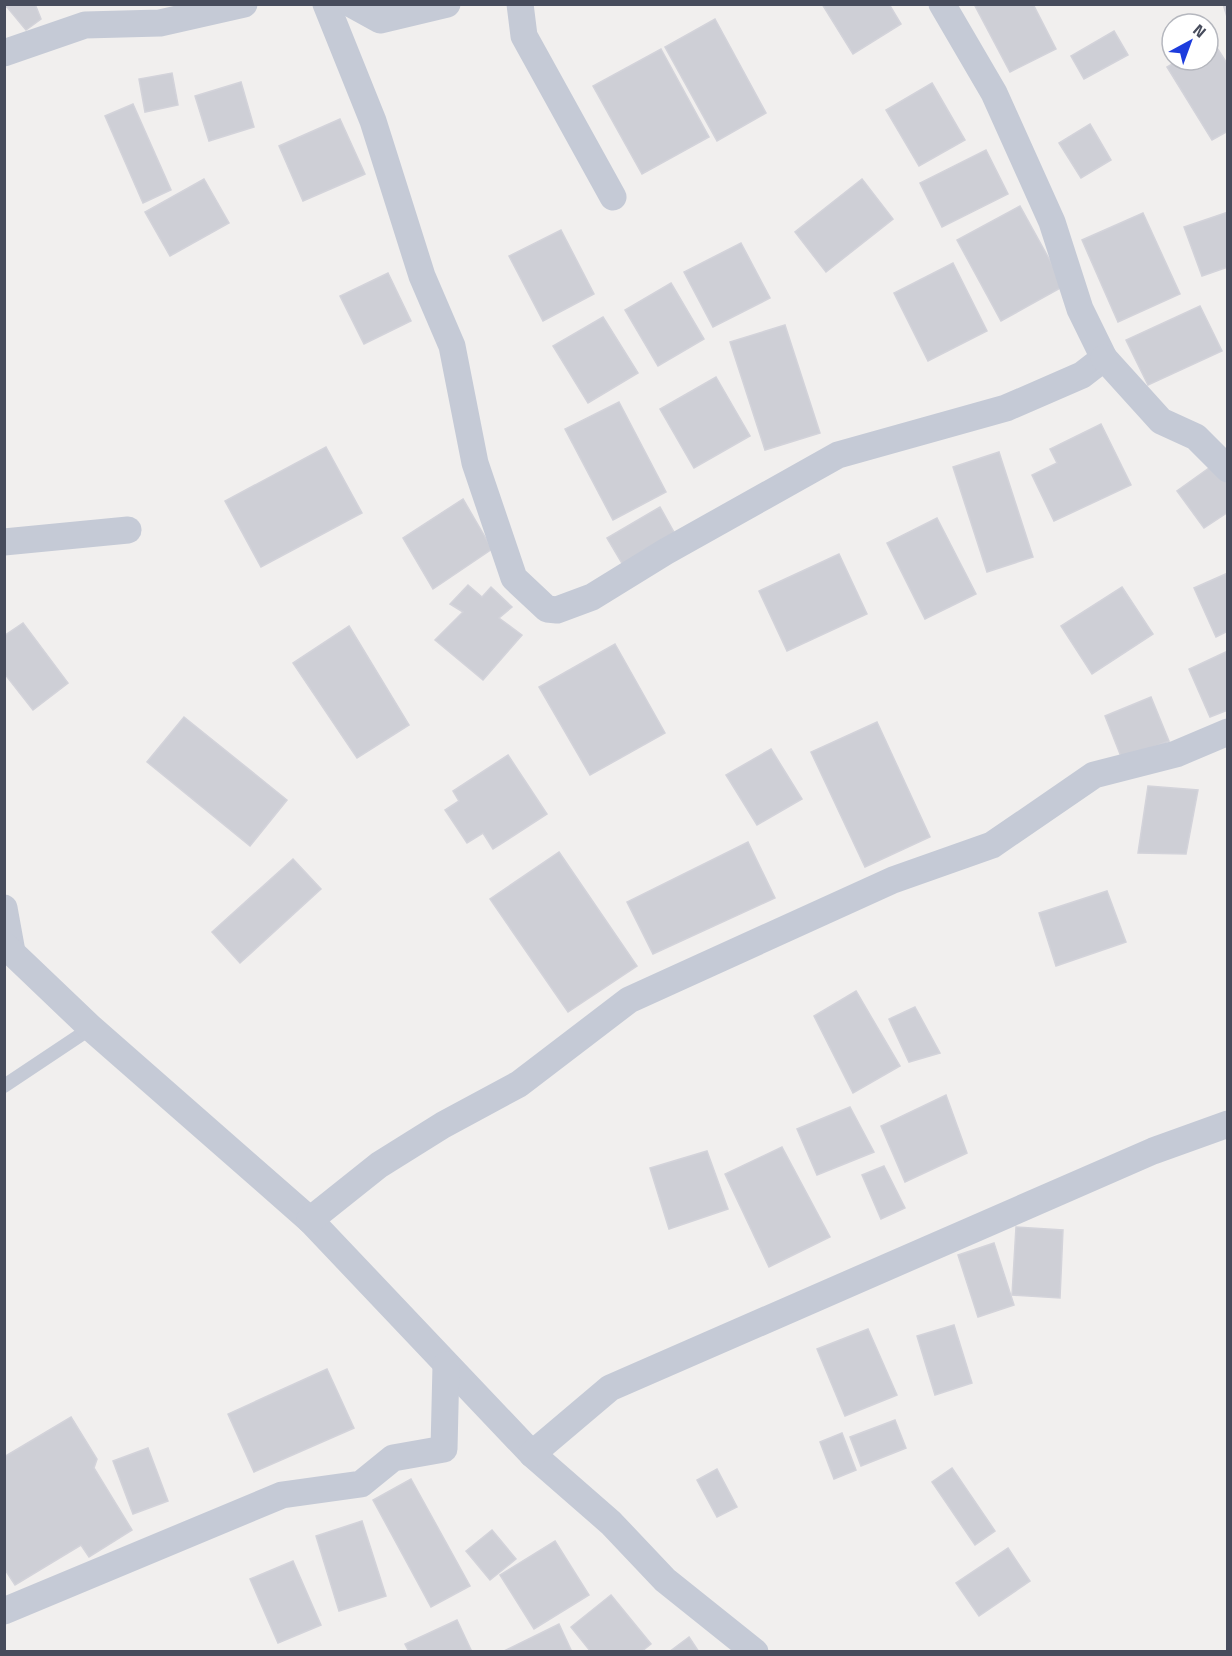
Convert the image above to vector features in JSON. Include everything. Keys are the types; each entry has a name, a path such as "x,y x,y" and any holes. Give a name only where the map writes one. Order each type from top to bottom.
{"street":[{"path":"4,53 81,15 160,23 244,4"},
{"path":"326,4 373,121 422,276 452,346 475,463 514,578 547,609 557,610 592,597 665,552 838,455 1006,408 1082,375 1104,358"},
{"path":"351,4 380,20 447,4"},
{"path":"520,4 524,36 613,197"},
{"path":"942,4 994,93 1052,222 1080,309 1104,358 1161,421 1196,437 1227,469"},
{"path":"4,542 128,530"},
{"path":"310,1220 379,1165 443,1125 519,1084 629,1000 893,880 992,845 1094,775 1176,754 1227,732"},
{"path":"4,908 8,949 91,1028 310,1220 532,1454 612,1523 665,1580 756,1652"},
{"path":"532,1454 610,1388 1153,1151 1227,1124"},
{"path":"4,1611 282,1495 361,1484 393,1458 444,1449 446,1365"}],"lane":[{"path":"4,1086 91,1028"}],"building":[{"path":"4,4 35,4 41,19 26,30 7,7 4,8"},
{"path":"822,4 889,4 901,24 853,54"},
{"path":"974,4 1033,4 1056,49 1010,72"},
{"path":"1223,4 1228,4 1228,20"},
{"path":"715,19 766,113 717,141 665,47"},
{"path":"1114,31 1128,55 1084,79 1071,56"},
{"path":"661,49 709,137 642,174 593,86"},
{"path":"1220,52 1228,65 1228,131 1212,140 1170,72 1220,72"},
{"path":"172,73 178,105 145,112 139,79"},
{"path":"241,82 254,127 209,141 195,96"},
{"path":"932,83 965,140 919,166 886,110"},
{"path":"133,104 171,190 143,203 105,116"},
{"path":"340,119 365,174 303,201 279,146"},
{"path":"1090,124 1111,160 1081,178 1059,143"},
{"path":"986,150 1008,194 942,227 920,183"},
{"path":"204,179 229,223 170,256 145,212"},
{"path":"862,179 893,219 826,272 795,232"},
{"path":"1020,206 1064,286 1001,321 957,240"},
{"path":"1228,212 1228,267 1202,276 1184,227"},
{"path":"1143,213 1180,294 1118,322 1082,240"},
{"path":"561,230 594,294 543,321 509,256"},
{"path":"741,243 770,298 713,327 684,272"},
{"path":"953,263 987,331 928,361 894,293"},
{"path":"388,273 411,321 364,344 340,296"},
{"path":"671,283 704,339 658,366 625,310"},
{"path":"1200,306 1222,351 1148,385 1126,340"},
{"path":"603,317 638,373 588,403 553,346"},
{"path":"785,325 820,433 765,450 730,342"},
{"path":"716,377 750,436 694,468 660,409"},
{"path":"619,402 666,492 613,520 565,429"},
{"path":"1101,424 1131,485 1054,521 1032,475 1057,463 1050,449"},
{"path":"326,447 362,513 261,567 225,501"},
{"path":"999,452 1033,557 987,572 953,467"},
{"path":"1216,463 1228,480 1228,512 1204,528 1177,491"},
{"path":"463,499 492,549 433,589 403,538"},
{"path":"660,507 675,534 623,565 607,538"},
{"path":"937,518 976,594 925,619 887,543"},
{"path":"839,554 867,614 787,651 759,591"},
{"path":"1228,573 1228,631 1216,637 1194,588"},
{"path":"468,585 482,597 491,587 512,607 499,618 522,635 483,680 435,640 463,612 450,604"},
{"path":"1122,587 1153,634 1092,674 1061,626"},
{"path":"23,623 68,683 33,710 4,673 4,636"},
{"path":"349,626 409,725 357,758 293,663"},
{"path":"615,644 665,733 590,775 539,687"},
{"path":"1228,651 1228,710 1210,717 1189,669"},
{"path":"1151,697 1169,741 1122,759 1105,716"},
{"path":"184,717 287,800 250,846 147,762"},
{"path":"877,722 930,837 865,867 811,752"},
{"path":"771,749 802,799 757,825 726,775"},
{"path":"508,755 547,814 493,849 483,833 467,843 445,810 459,801 453,791"},
{"path":"1148,786 1198,790 1186,854 1138,853"},
{"path":"748,842 775,898 653,954 627,902"},
{"path":"559,852 637,966 568,1012 490,899"},
{"path":"293,859 321,889 240,963 212,932"},
{"path":"1107,891 1126,942 1056,966 1039,913"},
{"path":"856,991 900,1066 853,1093 814,1016"},
{"path":"915,1007 940,1053 909,1062 889,1019"},
{"path":"946,1095 967,1153 905,1182 881,1126"},
{"path":"850,1107 874,1152 817,1175 797,1129"},
{"path":"782,1147 830,1237 769,1267 725,1174"},
{"path":"707,1151 728,1209 669,1229 650,1168"},
{"path":"884,1166 905,1208 881,1219 862,1175"},
{"path":"1016,1227 1063,1230 1060,1298 1012,1295"},
{"path":"994,1243 1014,1305 978,1317 958,1255"},
{"path":"954,1325 972,1383 935,1395 917,1336"},
{"path":"868,1329 897,1395 845,1416 817,1349"},
{"path":"327,1369 354,1428 254,1472 228,1414"},
{"path":"71,1417 97,1459 94,1468 132,1530 89,1557 81,1545 15,1585 4,1568 4,1457"},
{"path":"895,1420 906,1448 861,1466 850,1437"},
{"path":"842,1433 856,1470 834,1479 820,1442"},
{"path":"148,1448 168,1501 133,1514 113,1461"},
{"path":"952,1468 995,1531 975,1545 932,1482"},
{"path":"717,1469 737,1507 717,1517 697,1480"},
{"path":"411,1479 470,1586 431,1607 373,1500"},
{"path":"362,1521 386,1596 339,1611 316,1536"},
{"path":"492,1530 516,1559 490,1580 466,1551"},
{"path":"555,1541 589,1595 534,1629 500,1575"},
{"path":"1008,1548 1030,1581 979,1616 956,1583"},
{"path":"293,1561 321,1625 278,1643 250,1579"},
{"path":"611,1595 651,1644 641,1652 591,1652 571,1627"},
{"path":"457,1620 472,1652 409,1652 405,1644"},
{"path":"559,1624 572,1652 502,1652"},
{"path":"689,1637 699,1652 669,1652"}]}
